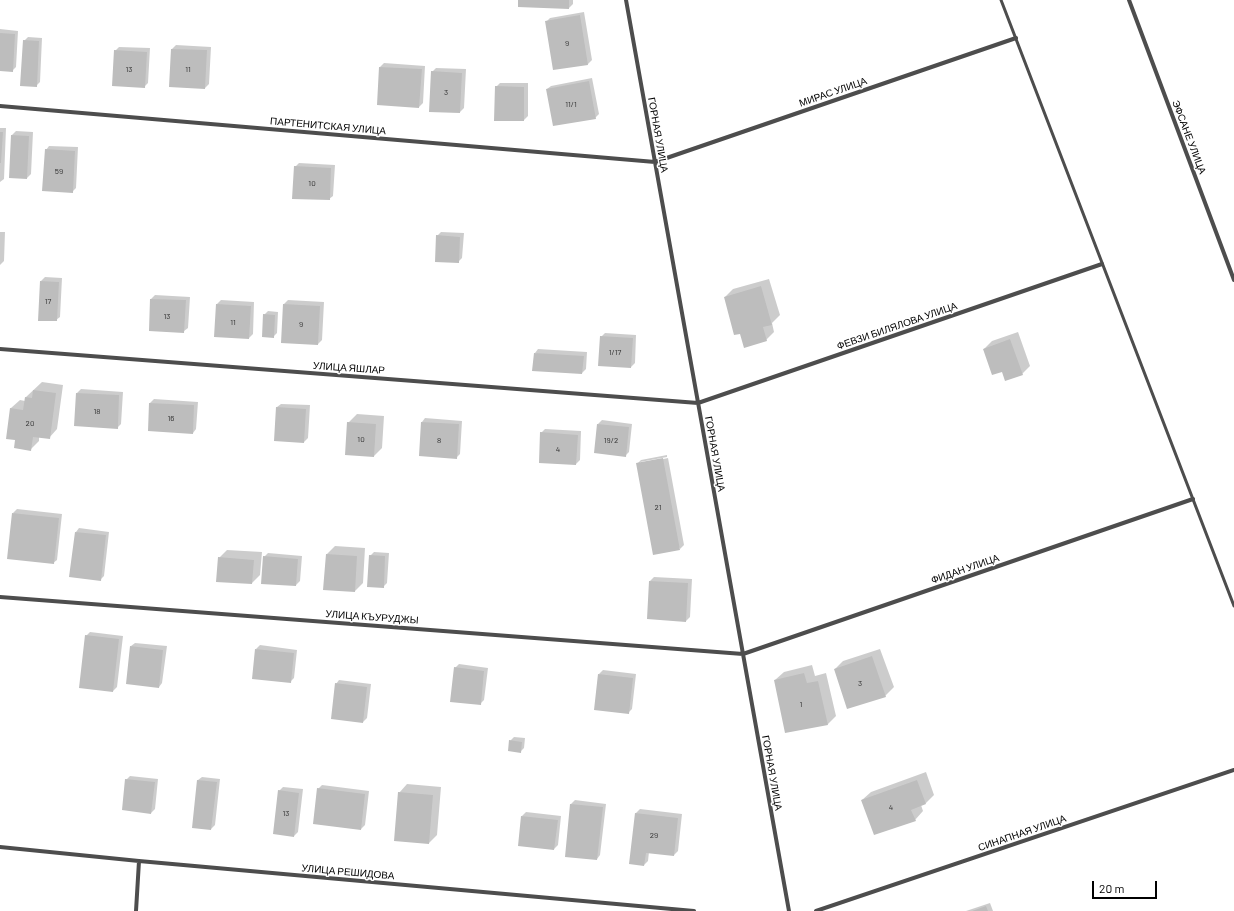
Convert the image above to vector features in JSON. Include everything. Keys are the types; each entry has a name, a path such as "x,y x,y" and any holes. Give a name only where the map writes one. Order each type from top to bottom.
{"street":[{"name":"ГОРНАЯ УЛИЦА","path":"626,0 789,911"},
{"name":"ЭФСАНЕ УЛИЦА","path":"1128,0 1234,280"},
{"name":"МИРАС УЛИЦА","path":"655,162 1016,38"},
{"name":"ПАРТЕНИТСКАЯ УЛИЦА","path":"0,106 655,162"},
{"name":"ФЕВЗИ БИЛЯЛОВА УЛИЦА","path":"698,403 1102,264"},
{"name":"УЛИЦА ЯШЛАР","path":"0,349 698,403"},
{"name":"ФИДАН УЛИЦА","path":"743,654 1193,499"},
{"name":"УЛИЦА КЪУРУДЖЫ","path":"0,597 743,654"},
{"name":"СИНАПНАЯ УЛИЦА","path":"816,911 1234,770"},
{"name":"УЛИЦА РЕШИДОВА","path":"0,847 694,911"},
{"path":"136,911 139,861"}],"lane":[{"path":"1001,0 1234,606"}],"building":[{"path":"518,0 569,0 569,9 518,7"},
{"path":"580,15 588,65 553,70 545,21"},
{"path":"0,33 15,34 13,72 0,71"},
{"path":"23,40 39,41 37,87 20,86"},
{"path":"171,49 207,50 205,89 169,87"},
{"path":"114,50 147,52 145,88 112,86"},
{"path":"379,67 422,69 419,108 377,105"},
{"path":"431,71 462,73 460,113 429,112"},
{"path":"589,81 596,119 553,126 546,89"},
{"path":"495,86 524,87 524,121 494,121"},
{"path":"0,132 3,132 1,163 0,163"},
{"path":"11,135 29,136 27,179 9,178"},
{"path":"45,149 75,151 73,193 42,191"},
{"path":"294,166 331,168 330,200 292,199"},
{"path":"436,235 460,237 459,263 435,262"},
{"path":"40,281 59,282 57,321 38,321"},
{"path":"761,286 772,325 763,327 767,341 744,348 740,334 734,335 724,297"},
{"path":"150,299 186,300 184,333 149,331"},
{"path":"216,304 251,306 249,339 214,337"},
{"path":"283,304 320,306 318,345 281,343"},
{"path":"263,314 275,315 274,338 262,337"},
{"path":"600,336 633,338 631,368 598,366"},
{"path":"1010,339 1023,375 1005,381 1002,372 992,375 983,349"},
{"path":"534,353 584,356 582,374 532,371"},
{"path":"33,390 56,393 50,439 33,437 31,451 14,448 15,440 6,439 10,408 23,410 25,397 32,398"},
{"path":"76,393 119,395 118,429 74,426"},
{"path":"149,403 194,405 193,434 148,431"},
{"path":"276,407 306,409 304,443 274,441"},
{"path":"347,422 376,424 374,457 345,455"},
{"path":"421,422 459,424 457,459 419,456"},
{"path":"597,424 629,427 626,457 594,453"},
{"path":"540,432 578,435 576,465 539,463"},
{"path":"663,458 680,550 653,555 636,463"},
{"path":"12,513 59,518 54,564 7,559"},
{"path":"75,532 106,535 101,581 69,577"},
{"path":"326,554 357,556 355,592 323,590"},
{"path":"369,555 385,556 384,588 367,587"},
{"path":"263,556 298,559 296,586 261,584"},
{"path":"218,557 254,560 252,584 216,582"},
{"path":"649,581 688,583 686,622 647,619"},
{"path":"85,635 119,639 113,692 79,688"},
{"path":"130,646 163,650 159,688 126,684"},
{"path":"255,649 294,653 291,683 252,679"},
{"path":"872,656 886,697 847,709 834,669"},
{"path":"454,667 484,671 481,705 450,702"},
{"path":"804,673 807,683 818,681 828,725 785,733 774,680"},
{"path":"598,674 633,678 629,714 594,710"},
{"path":"335,683 367,687 363,723 331,719"},
{"path":"509,740 522,742 521,753 508,751"},
{"path":"125,779 155,782 151,814 122,810"},
{"path":"197,780 217,782 211,830 192,828"},
{"path":"917,780 926,804 911,810 916,821 874,835 861,800"},
{"path":"317,788 365,794 361,830 313,824"},
{"path":"278,790 299,793 294,837 273,834"},
{"path":"398,792 433,795 429,844 394,841"},
{"path":"570,804 603,807 597,860 565,857"},
{"path":"635,813 678,818 674,856 646,853 644,866 629,864"},
{"path":"521,816 558,820 554,850 518,846"},
{"path":"986,906 988,911 972,911"}]}
